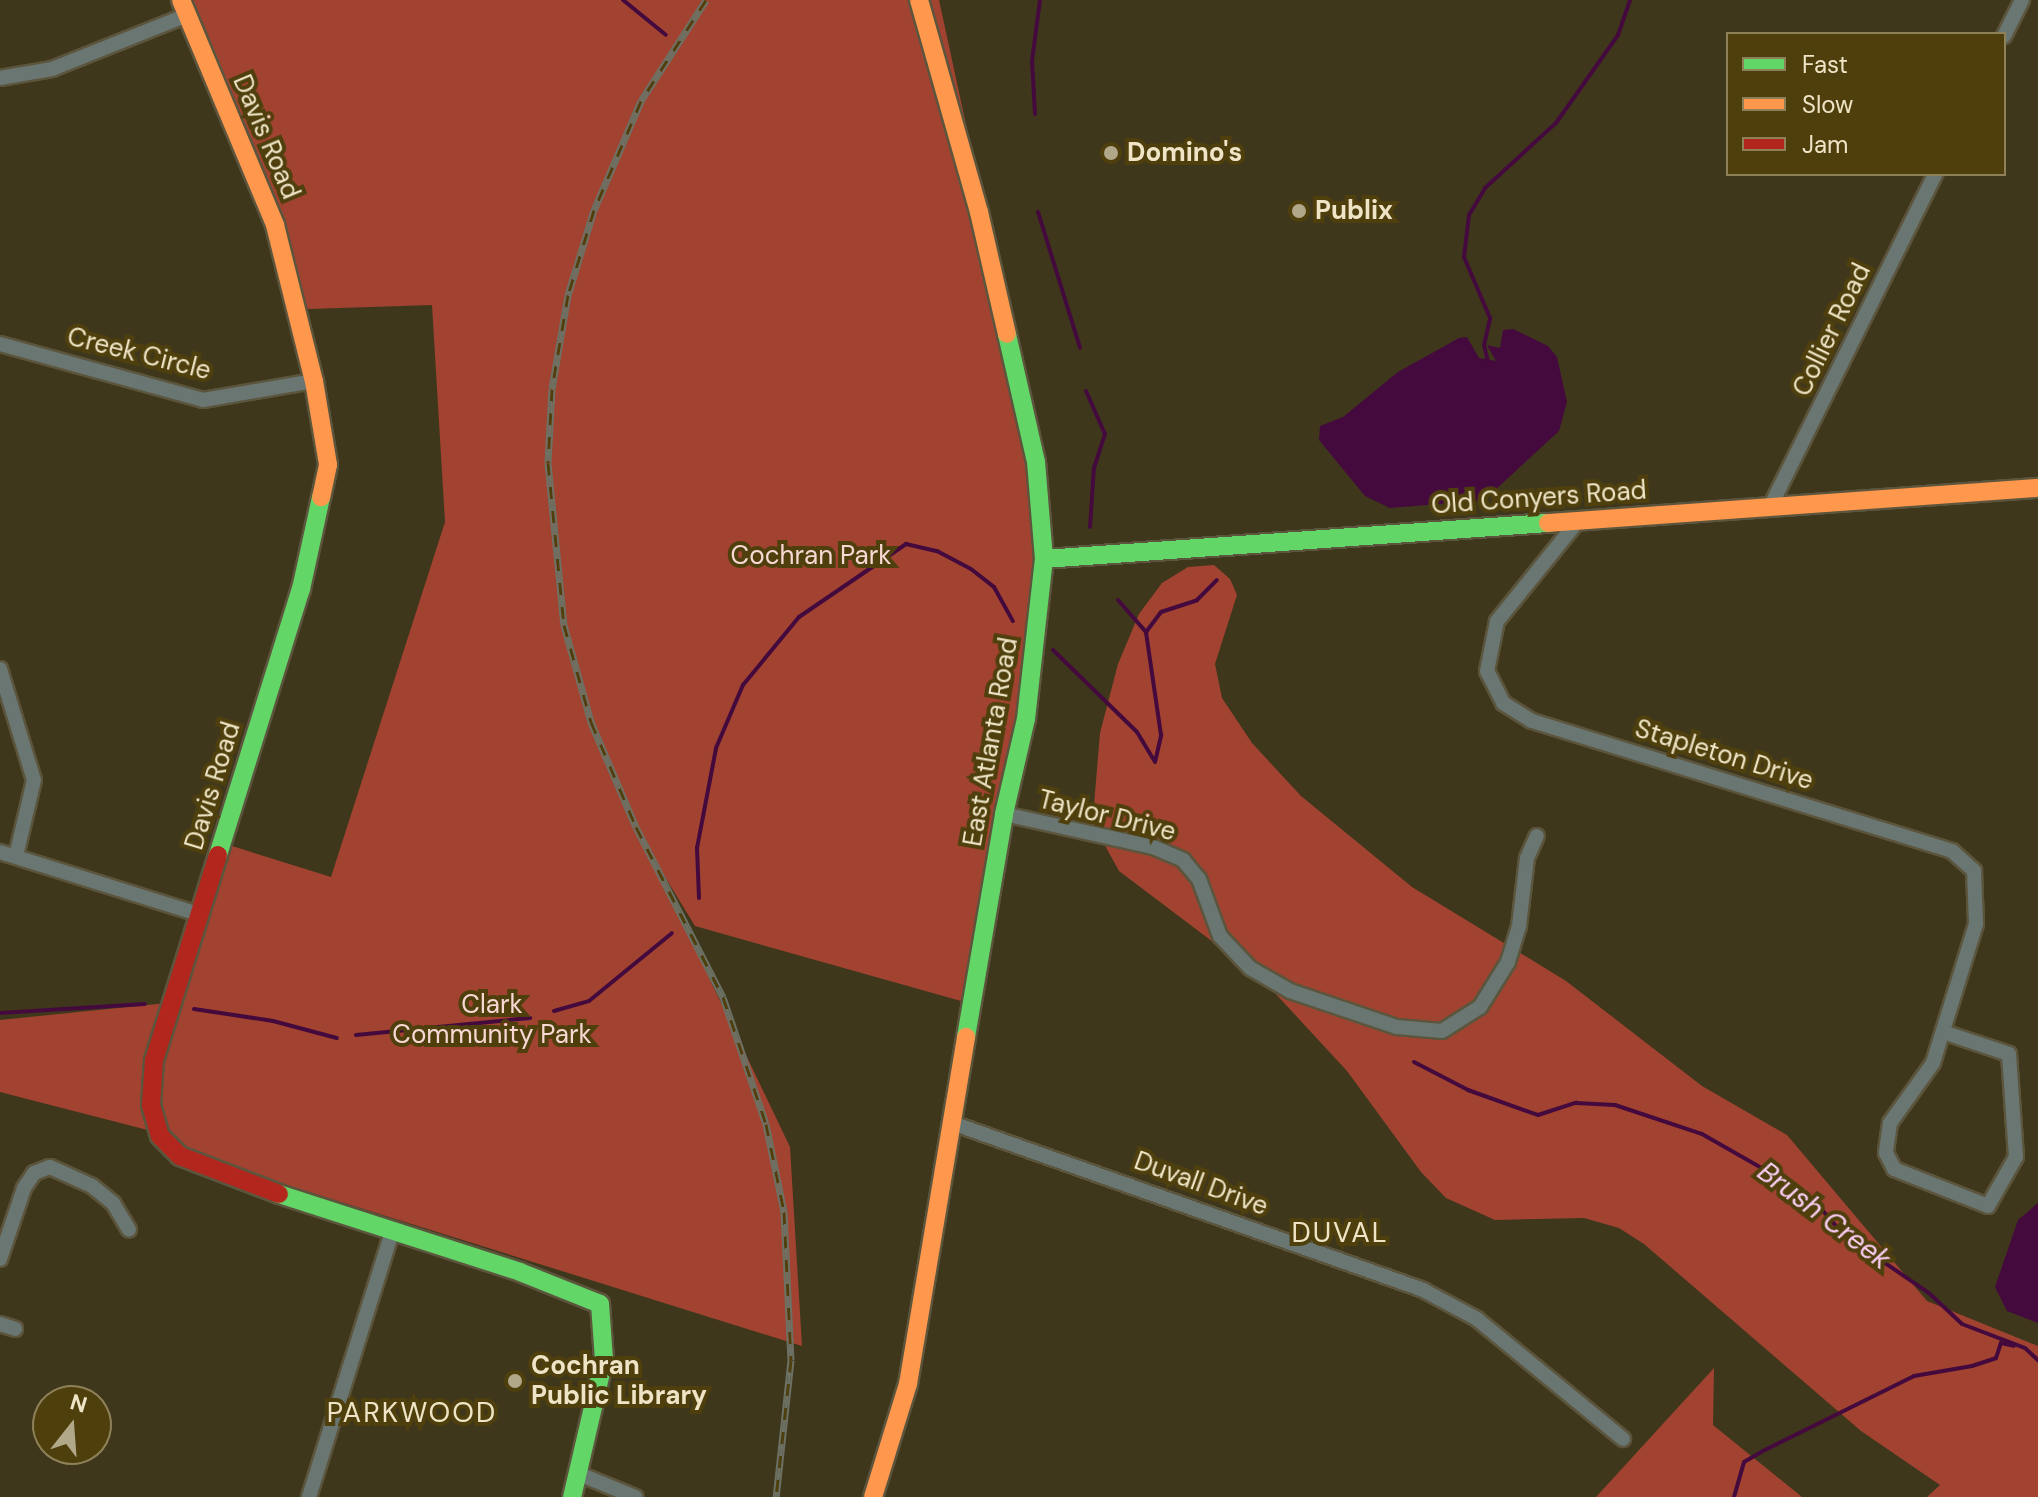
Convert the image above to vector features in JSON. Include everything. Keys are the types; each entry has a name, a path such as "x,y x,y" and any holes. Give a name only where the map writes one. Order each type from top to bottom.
{"street":[{"name":"East Atlanta Road","path":"873,1497 908,1384 1004,814 1026,719 1044,559 1036,462 979,212 919,0"},
{"path":"2006,32 2022,0"},
{"path":"0,78 52,69 184,8"},
{"name":"Davis Road","path":"184,8 275,225 314,381 328,465 301,589 154,1060 151,1105 160,1136 180,1156 213,1173 520,1272 600,1304 604,1360 579,1474"},
{"name":"Collier Road","path":"1770,507 1934,176"},
{"name":"Creek Circle","path":"0,344 203,400 314,381"},
{"name":"Old Conyers Road","path":"1044,559 2038,488"},
{"name":"Stapleton Drive","path":"1577,522 1497,621 1487,671 1503,703 1532,721 1952,851 1974,871 1976,924 1933,1063 1890,1123 1888,1165 1988,1206 2016,1157 2009,1054 1943,1032"},
{"path":"0,669 34,780 16,856"},
{"name":"Taylor Drive","path":"1004,814 1153,847 1183,860 1194,872 1220,936 1250,968 1290,991 1397,1027 1442,1031 1480,1007 1508,962 1519,926 1527,858 1537,836"},
{"path":"0,852 201,915"},
{"name":"Duvall Drive","path":"952,1123 1423,1290 1477,1319 1623,1439"},
{"path":"0,1259 24,1188 34,1173 50,1167 92,1186 113,1203 129,1230"},
{"path":"309,1497 392,1232"},
{"path":"0,1324 15,1329"},
{"path":"572,1497 579,1474 635,1497"}],"green space":[{"path":"188,0 939,0 1036,447 1051,558 1032,686 961,1001 695,926 646,846 790,1147 802,1346 293,1187 195,1152 167,1135 0,1092 0,1020 167,1003 154,1060 216,841 331,877 445,522 432,305 308,309"},
{"path":"1214,565 1230,579 1237,595 1215,664 1222,698 1252,743 1301,796 1412,887 1566,981 1702,1086 1787,1135 1927,1301 2038,1346 2038,1497 1927,1497 1940,1485 1861,1431 1644,1244 1619,1228 1584,1218 1495,1220 1446,1198 1421,1172 1347,1071 1262,979 1119,871 1102,840 1094,805 1100,733 1118,664 1139,614 1162,583 1188,567"},
{"path":"1714,1368 1713,1425 1802,1497 1596,1497"}],"shaded area":[{"path":"1513,329 1548,346 1557,357 1567,402 1559,431 1494,491 1476,501 1390,508 1365,496 1319,440 1320,426 1343,417 1398,372 1459,338 1467,337 1479,358 1496,361 1487,345 1500,348 1503,330"},
{"path":"2038,1203 2038,1323 2007,1311 1995,1287 2018,1220"}],"waterway":[{"path":"623,0 666,35"},
{"path":"1035,114 1032,61 1040,0"},
{"path":"1488,362 1484,345 1490,318 1464,257 1469,215 1485,188 1556,123 1618,35 1630,0"},
{"path":"1038,212 1080,348"},
{"path":"1086,391 1105,434 1094,467 1090,527"},
{"name":"Brush Creek","path":"699,898 697,848 716,748 743,685 799,617 906,544 937,551 971,569 994,587 1013,621"},
{"path":"1155,762 1161,735 1146,632 1161,612 1197,600 1217,580"},
{"path":"1118,600 1146,632"},
{"name":"Brush Creek","path":"1053,650 1137,732 1154,760"},
{"name":"Brush Creek","path":"554,1011 589,1001 672,933"},
{"name":"Brush Creek","path":"0,1013 145,1004"},
{"name":"Brush Creek","path":"194,1009 273,1021 337,1038"},
{"name":"Brush Creek","path":"356,1035 530,1018"},
{"name":"Brush Creek","path":"1414,1062 1468,1090 1538,1115 1576,1103 1615,1105 1702,1134 1779,1178 1823,1211 1844,1235 1929,1293 1962,1324 2025,1348 2038,1360"},
{"path":"1734,1497 1744,1462 1761,1452 1914,1376 1972,1366 1996,1358 2001,1343 2014,1346"}],"railway":[{"path":"706,0 641,101 594,210 568,295 552,389 548,463 564,625 591,722 636,827 723,997 766,1124 784,1212 791,1360 776,1497"}],"traffic: fast":[{"path":"966,1037 1004,814 1026,719 1044,559 1036,462 1007,334"},
{"path":"218,855 301,589 321,497"},
{"path":"1044,559 1548,523"},
{"path":"279,1194 520,1272 600,1304 604,1360 572,1497"}],"traffic: slow":[{"path":"181,0 275,225 314,381 328,465 321,497"},
{"path":"919,0 979,212 1007,334"},
{"path":"1548,523 2038,488"},
{"path":"873,1497 908,1384 966,1037"}],"traffic: jam":[{"path":"218,855 154,1060 151,1105 160,1136 180,1156 279,1194"}],"place":[{"name":"Domino's","path":"1111,153"},
{"name":"Publix","path":"1299,211"},
{"name":"Cochran Public Library","path":"515,1381"}],"district":[{"name":"DUVAL","path":"1340,1233"},
{"name":"PARKWOOD","path":"412,1413"}],"park label":[{"name":"Cochran Park","path":"811,556"},
{"name":"Clark Community Park","path":"492,1020"}]}
